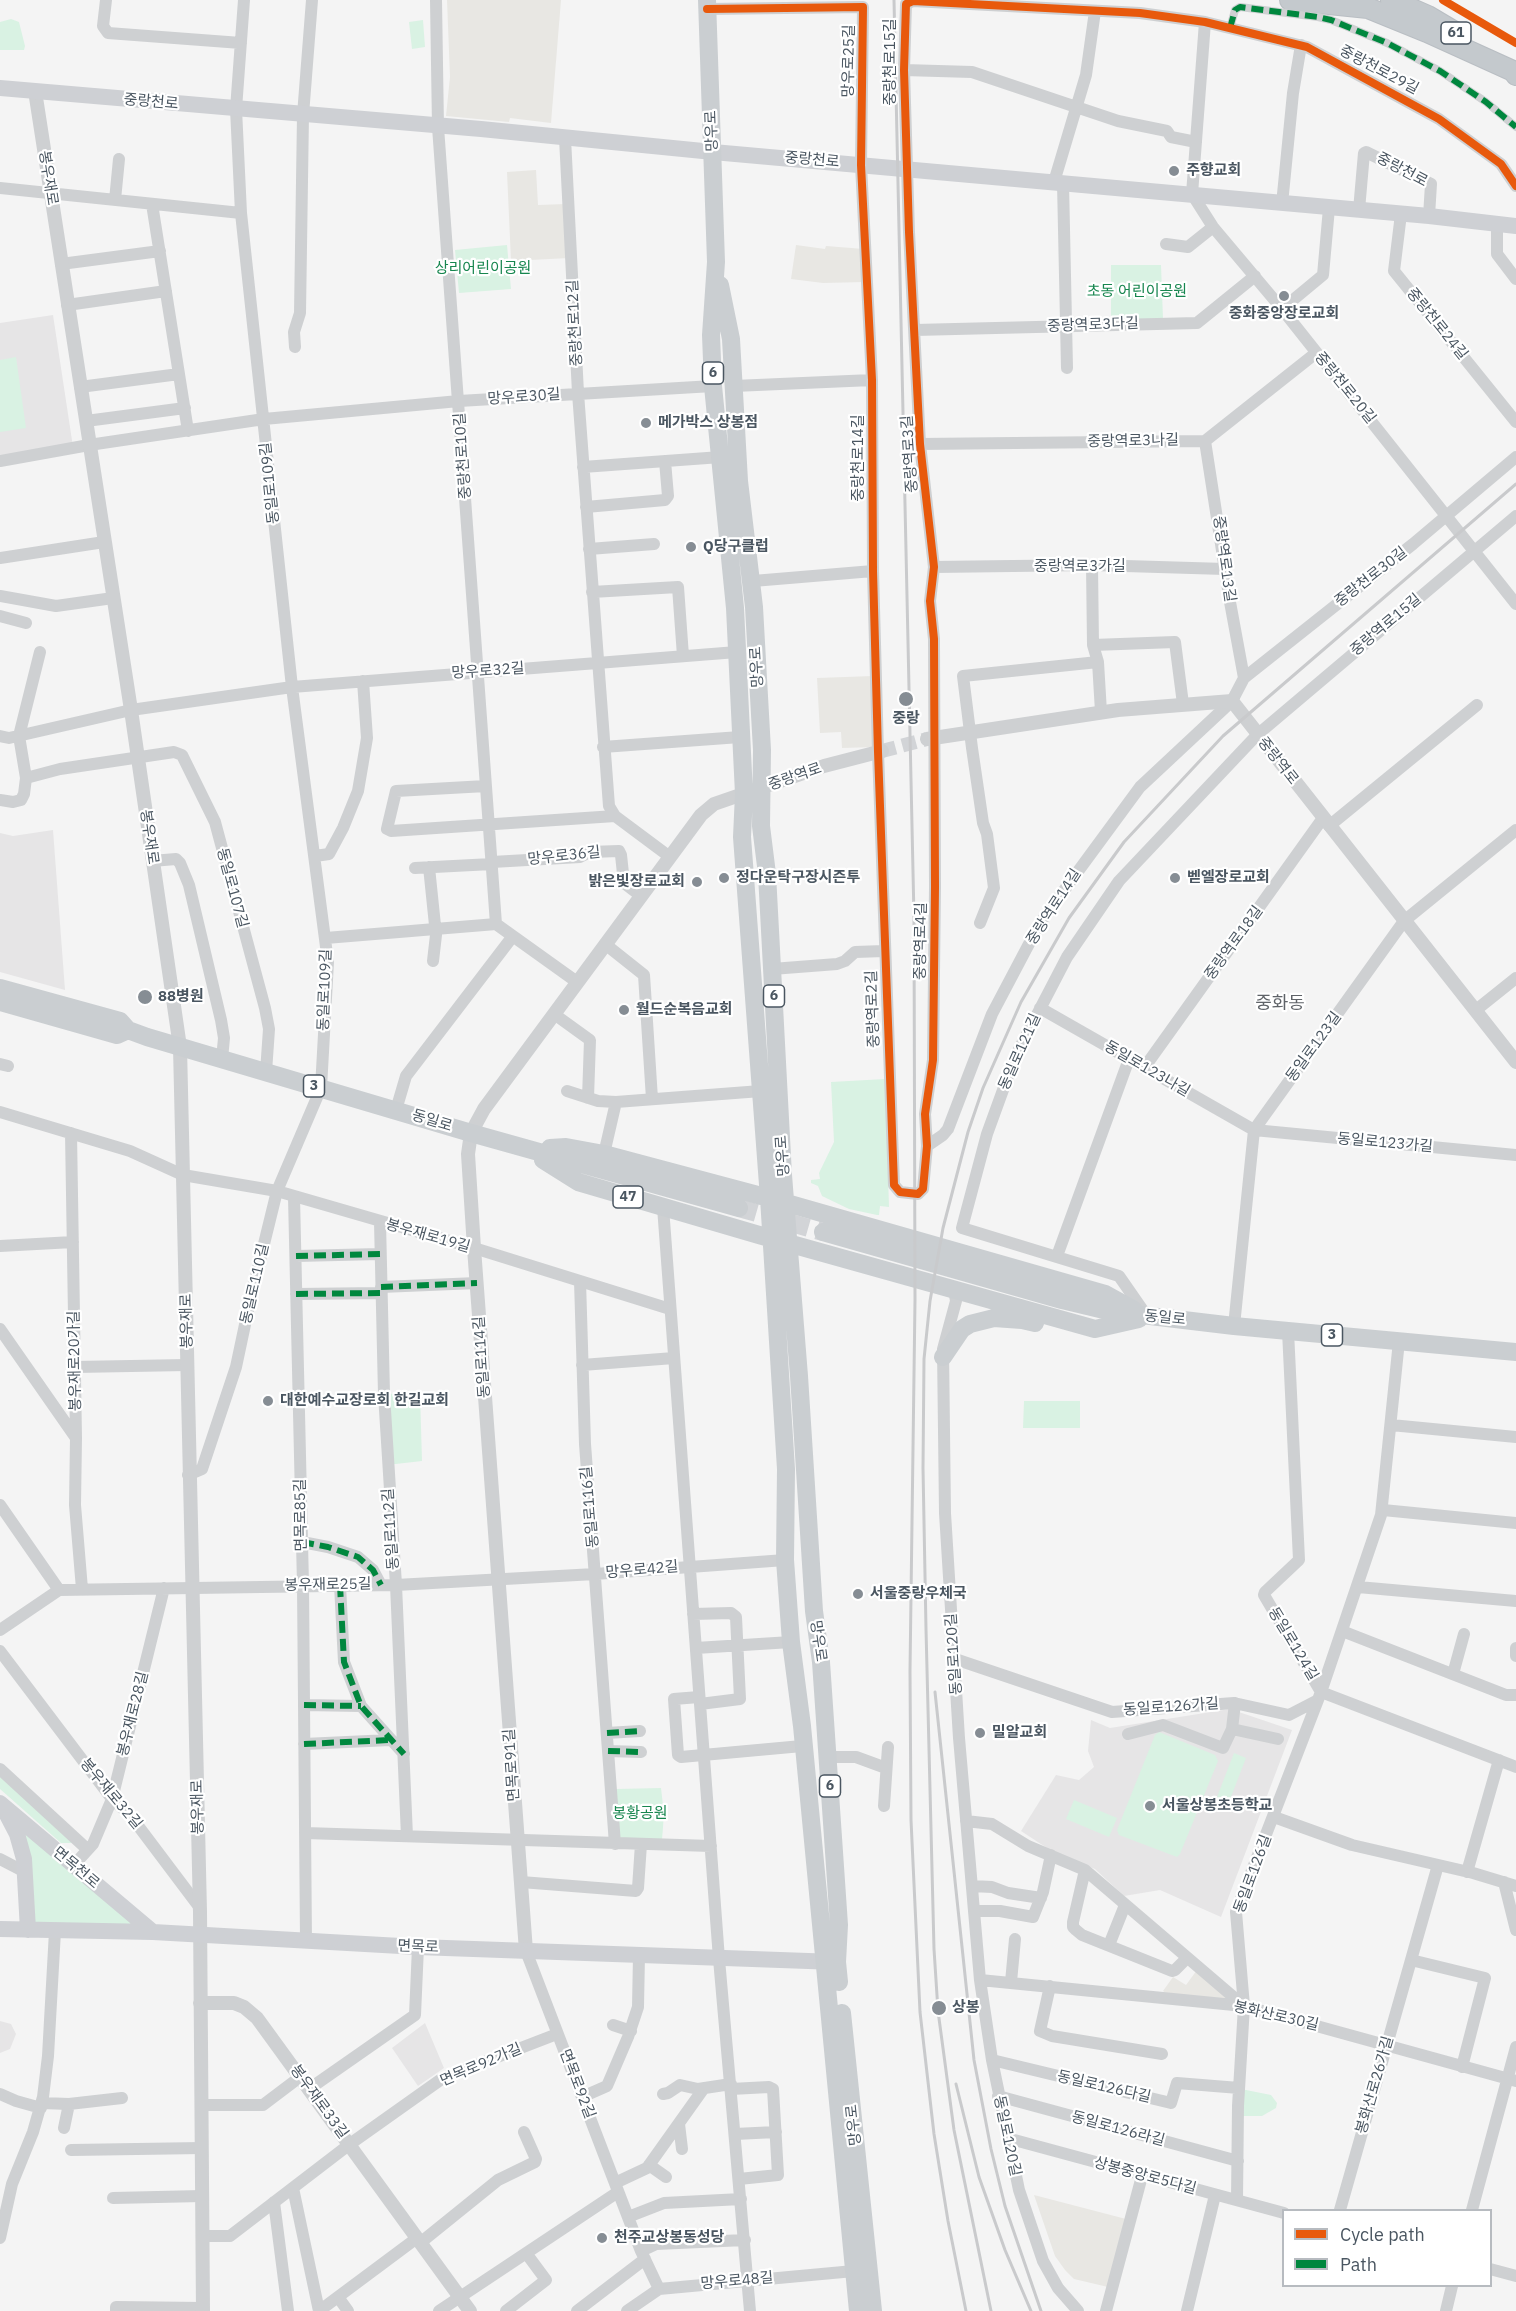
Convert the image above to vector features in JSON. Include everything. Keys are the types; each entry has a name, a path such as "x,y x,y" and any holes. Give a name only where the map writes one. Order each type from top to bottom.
{"highway":[{"path":"1290,0 1368,8 1427,32 1515,74"},
{"name":"61","path":"1390,0 1428,16 1515,74"}],"main road":[{"name":"망우로","path":"707,4 716,262 711,335 713,386 735,608 744,794 742,837 761,1091 777,1201 789,1243 814,1611 821,1662 839,1925 831,1962 858,2311"},
{"name":"중랑천로","path":"0,88 1192,194 1516,226"},
{"name":"망우로","path":"716,262 731,339 739,481 753,580 762,750 761,826 767,874 772,969 777,1201 771,1239 786,1469 785,1560 791,1642 873,2311"},
{"name":"동일로","path":"0,988 120,1022 128,1030 180,1047 471,1133 527,1149 741,1200"},
{"name":"동일로","path":"0,1002 117,1035 128,1030"},
{"path":"527,1149 566,1148 604,1154 741,1200 777,1201 826,1224 1105,1294 1148,1317"},
{"name":"47","path":"527,1149 578,1182 789,1243"},
{"path":"738,1228 746,1221 749,1208 747,1197 741,1200"},
{"path":"821,1252 813,1242 814,1228 820,1219 826,1224"},
{"path":"789,1243 1095,1329"},
{"name":"동일로","path":"1148,1317 1516,1352"},
{"path":"943,1357 962,1329 978,1321 994,1318 1022,1320 1072,1331 1095,1329 1148,1317"},
{"path":"1,1804 16,1834 24,1858 28,1930"},
{"name":"면목천로","path":"1,1804 153,1932"},
{"name":"면목로","path":"0,1929 153,1932 418,1947 831,1962"}],"street":[{"path":"106,0 103,26 108,33 241,44"},
{"name":"동일로109길","path":"244,0 236,109 241,213 292,687 326,938 328,962 321,1088"},
{"path":"295,347 294,332 300,313 303,115 312,0"},
{"path":"436,0 438,127"},
{"name":"중랑천로15길","path":"906,169 904,7 909,2 1140,13 1205,22"},
{"name":"망우로25길","path":"707,4 863,3 861,165"},
{"name":"중랑천로29길","path":"1230,28 1235,10 1240,7 1331,20 1387,43 1440,70 1486,102 1516,127"},
{"path":"1067,368 1059,182 1086,75 1095,11"},
{"path":"1192,194 1205,22"},
{"name":"중랑천로29길","path":"1205,22 1301,45 1386,89 1433,115 1501,164 1516,186"},
{"path":"1282,204 1293,93 1301,45"},
{"path":"904,70 972,72 1134,126 1167,131 1171,137 1196,142"},
{"name":"봉우재로","path":"35,91 131,710 180,1047 188,1475 194,1587 200,1908 203,2309"},
{"name":"중랑천로10길","path":"438,127 496,924"},
{"name":"중랑천로12길","path":"565,138 578,393 603,747 609,808 615,816"},
{"name":"중랑천로","path":"1359,210 1364,153 1366,152 1431,184 1429,216"},
{"path":"115,200 119,159"},
{"name":"중랑천로14길","path":"861,165 872,380 873,571 880,751"},
{"name":"중랑역로3길","path":"906,169 920,444 934,567 930,601 934,639 931,738"},
{"path":"0,188 241,213"},
{"name":"중랑천로20길","path":"1192,194 1213,227 1282,309 1516,604"},
{"path":"152,204 189,430"},
{"path":"1282,309 1323,274 1329,208"},
{"name":"중랑천로24길","path":"1401,214 1394,271 1516,422"},
{"path":"1497,224 1497,254 1516,279"},
{"path":"1166,244 1188,247 1213,227"},
{"path":"61,264 160,251"},
{"name":"중랑역로3다길","path":"915,330 1197,323 1255,276"},
{"path":"67,305 166,291"},
{"path":"1205,441 1316,353"},
{"path":"80,387 179,374"},
{"path":"734,386 872,380"},
{"name":"망우로30길","path":"0,462 89,445 264,419 459,401 713,386"},
{"path":"86,421 185,408"},
{"name":"중랑역로3나길","path":"920,444 1205,441"},
{"name":"중랑역로13길","path":"1205,441 1244,678"},
{"path":"583,467 721,457"},
{"name":"중랑천로30길","path":"1232,701 1244,678 1413,544 1516,457"},
{"path":"586,507 665,500 668,496 665,461"},
{"name":"중랑역로15길","path":"1257,735 1516,516"},
{"path":"0,558 104,542"},
{"path":"589,549 654,544"},
{"path":"1092,565 1094,645 1098,662 1101,712"},
{"name":"중랑역로3가길","path":"934,567 1092,565 1225,569"},
{"path":"753,580 873,571"},
{"path":"592,592 677,586 683,656"},
{"path":"0,596 56,606 113,598"},
{"path":"0,616 26,623"},
{"path":"1094,645 1175,642 1183,704"},
{"path":"0,800 13,802 22,798 26,778 19,736 40,652"},
{"name":"망우로32길","path":"0,736 9,738 131,710 292,687 737,652"},
{"path":"980,923 993,888 963,676 1098,662"},
{"path":"315,856 329,854 343,828 358,791 367,738 363,681"},
{"path":"931,738 1101,712 1232,701"},
{"name":"중랑역로","path":"1232,701 1516,1062"},
{"name":"중랑역로14길","path":"927,1146 944,1135 948,1129 992,1014 1040,923 1140,787 1232,701"},
{"name":"중랑역로18길","path":"1144,1068 1326,822 1477,705"},
{"name":"동일로121길","path":"1148,1317 1119,1276 962,1228 991,1123 1015,1057 1067,957 1119,881 1257,735"},
{"path":"603,747 741,737"},
{"name":"중랑역로4길","path":"927,1146 925,1119 933,1048 931,738"},
{"name":"중랑역로","path":"744,794 824,766 880,751"},
{"name":"중랑역로2길","path":"880,751 884,951 894,1185 900,1192 918,1194 923,1189 927,1146"},
{"name":"동일로107길","path":"137,757 174,752 182,754 213,815 265,1008 269,1028 266,1072"},
{"path":"26,778 137,757"},
{"path":"486,786 396,791 387,829 391,831 615,816 670,857"},
{"path":"471,1133 484,1109 701,815 714,804 744,794"},
{"name":"동일로123길","path":"1234,1326 1254,1130 1404,921 1516,830"},
{"name":"망우로36길","path":"492,863 580,857 590,852 619,851 624,883 641,896"},
{"path":"153,861 173,858 178,860 189,885 222,1020 224,1038 222,1059"},
{"path":"415,868 492,863"},
{"path":"429,867 435,928 433,961"},
{"path":"326,938 496,924 577,982"},
{"path":"396,1110 402,1085 409,1072 513,936"},
{"path":"606,944 644,975 652,1099"},
{"path":"772,969 837,964 845,961 855,952 884,951"},
{"path":"1476,1010 1516,978"},
{"name":"동일로123나길","path":"1040,1008 1254,1130"},
{"path":"554,1014 590,1041 588,1098"},
{"path":"1057,1256 1129,1059"},
{"name":"동일로110길","path":"188,1475 202,1468 236,1367 277,1191 321,1088"},
{"path":"567,1091 601,1101 616,1102 761,1091"},
{"path":"604,1154 616,1102"},
{"name":"봉우재로19길","path":"0,1112 130,1151 183,1175 277,1191 474,1248 670,1309"},
{"name":"동일로123가길","path":"1254,1130 1516,1155"},
{"name":"봉우재로20가길","path":"71,1133 75,1505 82,1589"},
{"name":"동일로114길","path":"471,1133 468,1154 498,1580"},
{"name":"면목로85길","path":"294,1197 303,1585 306,1941"},
{"path":"663,1208 719,1959 750,2311"},
{"name":"동일로112길","path":"380,1222 386,1453 396,1585 407,1836"},
{"path":"0,1246 73,1242"},
{"path":"296,1256 381,1254"},
{"name":"동일로116길","path":"580,1281 585,1444 615,1844"},
{"path":"297,1294 477,1283"},
{"name":"동일로120길","path":"954,1290 956,1301 944,1340 943,1357 945,1513 966,1821 980,1980 998,2096 1019,2190 1043,2261 1058,2288 1078,2311"},
{"path":"0,1329 76,1438"},
{"name":"동일로124길","path":"1288,1331 1299,1560 1264,1594 1320,1696 1516,1767"},
{"name":"동일로126길","path":"1237,2200 1239,2088 1244,2006 1236,1912 1320,1696 1383,1510 1399,1341"},
{"path":"582,1365 674,1358"},
{"path":"75,1367 187,1365"},
{"path":"1391,1425 1516,1437"},
{"path":"0,1505 59,1590 0,1630"},
{"path":"1383,1510 1516,1523"},
{"path":"302,1542 328,1547 358,1557 373,1570 381,1585"},
{"name":"망우로42길","path":"498,1580 785,1560"},
{"name":"봉우재로25길","path":"59,1590 396,1585 498,1580"},
{"name":"면목로91길","path":"498,1580 526,1951"},
{"path":"340,1585 344,1662 361,1706 404,1754"},
{"path":"1358,1587 1516,1601"},
{"name":"봉우재로28길","path":"73,1866 93,1844 112,1799 164,1588"},
{"path":"693,1614 734,1614 736,1617 740,1699 674,1699 678,1755 683,1757 704,1756 802,1746"},
{"path":"1342,1631 1506,1695 1516,1695"},
{"path":"1453,1674 1464,1634"},
{"path":"696,1648 791,1642"},
{"path":"1516,1648 1516,1656"},
{"name":"봉우재로32길","path":"0,1651 112,1799 130,1815 200,1908"},
{"name":"동일로126가길","path":"955,1659 1112,1712 1235,1703 1289,1715 1320,1696"},
{"path":"1128,1734 1163,1725 1223,1748 1232,1729 1235,1703"},
{"path":"304,1705 361,1706"},
{"path":"1232,1729 1278,1739"},
{"path":"607,1733 640,1731"},
{"path":"304,1744 390,1740"},
{"path":"884,1806 888,1747"},
{"path":"609,1751 641,1752"},
{"path":"827,1757 856,1757 886,1768"},
{"path":"1467,1872 1499,1760"},
{"path":"0,1769 87,1849"},
{"path":"1274,1817 1352,1845 1510,1884 1516,1930"},
{"path":"966,1821 992,1824 1028,1846 1085,1870 1244,2006"},
{"path":"305,1833 615,1844 711,1845"},
{"path":"521,1882 636,1891 641,1844"},
{"path":"974,1911 1000,1911 1033,1917 1041,1898 1051,1855"},
{"path":"0,1858 25,1872"},
{"name":"봉화산로26가길","path":"1341,2209 1438,1865"},
{"path":"1085,1870 1073,1922 1073,1927 1081,1940 1109,1945 1174,1971 1187,1958"},
{"path":"972,1886 992,1887 1008,1893 1041,1898"},
{"path":"1109,1945 1125,1905"},
{"path":"0,2238 6,2183 41,2105 48,2056 55,1931"},
{"path":"1011,1982 1015,1939"},
{"path":"309,2089 415,2015 418,1947"},
{"name":"면목로92길","path":"526,1951 616,2188 659,2289"},
{"path":"582,2097 607,2086 631,2031 638,2007 639,1955"},
{"path":"1411,1960 1485,1977 1462,2067"},
{"name":"봉화산로30길","path":"980,1980 1244,2006 1512,2080"},
{"path":"1050,1986 1040,2031 1052,2036 1162,2054"},
{"name":"봉우재로33길","path":"200,2003 234,2003 244,2007 265,2026 470,2311"},
{"path":"613,2025 631,2031"},
{"name":"면목로92가길","path":"202,2236 230,2236 350,2144 443,2078 557,2034"},
{"path":"1473,2209 1512,2080 1516,2047"},
{"name":"동일로126다길","path":"992,2060 1171,2103 1177,2083 1239,2088"},
{"path":"202,2105 262,2105 300,2076"},
{"path":"663,2094 680,2085 704,2088 770,2087 773,2089 778,2175 739,2179"},
{"path":"439,2311 643,2171 704,2088"},
{"path":"0,2094 16,2101 41,2105 122,2098"},
{"name":"동일로126라길","path":"998,2096 1238,2161"},
{"path":"64,2128 69,2104"},
{"path":"679,2124 682,2149"},
{"path":"293,2188 320,2311 419,2241 498,2180 535,2162 536,2159 524,2132"},
{"path":"735,2134 776,2132"},
{"name":"상봉중앙로5다길","path":"1007,2138 1282,2212"},
{"path":"71,2150 202,2148"},
{"path":"649,2165 666,2177"},
{"path":"1106,2311 1142,2176"},
{"path":"1187,2311 1215,2195"},
{"path":"113,2198 202,2196"},
{"path":"628,2217 664,2203 741,2199"},
{"path":"274,2202 288,2311"},
{"path":"577,2311 656,2244 745,2240"},
{"path":"506,2311 546,2280 526,2253"},
{"path":"1492,2269 1516,2276"},
{"name":"망우로48길","path":"627,2311 659,2289 855,2271"},
{"path":"1446,2311 1452,2287"},
{"path":"338,2297 348,2311"},
{"path":"116,2309 203,2309"}],"shaded area":[{"path":"447,0 561,0 551,123 510,118 509,122 446,116 450,77"},
{"path":"536,170 538,205 566,204 569,258 511,261 507,172"},
{"path":"796,245 825,249 826,246 864,249 865,282 823,283 791,279"},
{"path":"53,315 73,447 0,458 0,323"},
{"path":"873,676 875,747 842,748 841,732 820,733 817,678"},
{"path":"53,830 65,990 0,972 0,833 13,836"},
{"name":"서울상봉초등학교","path":"1230,1709 1292,1730 1221,1917 1160,1890 1124,1896 1095,1869 1050,1850 1021,1831 1056,1775 1079,1780 1094,1767 1088,1751 1091,1720 1110,1728"},
{"path":"1197,1970 1230,1998 1229,2002 1167,1994 1163,1991 1173,1977 1186,1985"},
{"path":"0,2021 11,2024 16,2034 10,2049 0,2053"},
{"path":"425,2023 444,2068 418,2086 392,2048"},
{"path":"1034,2195 1126,2219 1108,2287 1074,2279 1065,2270 1055,2256"}],"green space":[{"path":"11,19 19,22 24,50 0,50 0,22"},
{"path":"423,20 425,47 412,49 409,22"},
{"name":"상리어린이공원","path":"507,245 511,289 459,293 455,250"},
{"name":"초동 어린이공원","path":"1111,265 1161,265 1163,319 1111,320"},
{"path":"16,357 26,428 0,432 0,360"},
{"path":"885,1079 889,1207 880,1206 879,1215 877,1215 849,1209 822,1196 818,1186 811,1183 811,1180 820,1179 819,1173 834,1142 831,1082"},
{"path":"420,1393 422,1461 387,1465 384,1394"},
{"path":"1024,1401 1080,1401 1080,1428 1023,1428"},
{"path":"1159,1732 1215,1755 1218,1761 1177,1857 1119,1835 1117,1830 1155,1735"},
{"path":"1234,1753 1246,1758 1229,1802 1217,1797"},
{"path":"0,1775 72,1843 61,1843 0,1789"},
{"name":"봉황공원","path":"661,1788 664,1814 662,1840 617,1841 616,1789"},
{"path":"1074,1800 1117,1818 1109,1837 1066,1819"},
{"path":"2,1805 153,1932 28,1930 25,1872"},
{"path":"1241,2089 1271,2095 1277,2103 1276,2108 1262,2116 1240,2116"}],"tunnel":[{"path":"882,751 927,739"},
{"path":"739,1208 823,1232"}],"railway":[{"path":"894,0 914,917 915,1300 910,1671 911,1820 920,2012 934,2134 966,2311"},
{"path":"991,2311 954,2130 938,2011 934,1949 926,1629 923,1468 924,1359 930,1301 943,1228 968,1132 983,1088 1021,1002 1069,918 1124,842 1223,736 1516,484"},
{"path":"935,1692 974,2060 991,2149 1005,2206 1041,2311"},
{"path":"956,2084 979,2177 1005,2250 1031,2311"}],"marked path":[{"path":"1230,28 1235,10 1240,7 1331,20 1387,43 1440,71 1486,102 1516,127"},
{"path":"296,1256 380,1254"},
{"path":"381,1287 477,1283"},
{"path":"296,1294 381,1293"},
{"path":"302,1542 328,1547 358,1557 373,1570 381,1585"},
{"path":"340,1585 344,1662 361,1706 404,1754"},
{"path":"304,1705 361,1706"},
{"path":"607,1733 640,1731"},
{"path":"304,1744 390,1740"},
{"path":"608,1751 641,1752"}],"cycle path":[{"path":"1443,0 1516,43"},
{"path":"707,9 863,7 861,165 872,380 873,571 878,752 894,1185 900,1192 918,1194 923,1189 927,1146 925,1114 933,1060 935,887 934,639 930,601 934,567 920,444 909,232 904,70 906,4 913,1 1140,13 1205,22 1307,47 1439,119 1501,164 1516,186"}],"place":[{"name":"주향교회","path":"1174,171"},
{"name":"중화중앙장로교회","path":"1284,296"},
{"name":"메가박스 상봉점","path":"646,423"},
{"name":"Q당구클럽","path":"691,547"},
{"name":"중랑","path":"906,699"},
{"name":"정다운탁구장시즌투","path":"724,878"},
{"name":"벧엘장로교회","path":"1175,878"},
{"name":"밝은빛장로교회","path":"697,882"},
{"name":"88병원","path":"145,997"},
{"name":"월드순복음교회","path":"624,1010"},
{"name":"대한예수교장로회 한길교회","path":"268,1401"},
{"name":"서울중랑우체국","path":"858,1594"},
{"name":"밀알교회","path":"980,1733"},
{"name":"서울상봉초등학교","path":"1150,1806"},
{"name":"상봉","path":"939,2008"},
{"name":"천주교상봉동성당","path":"602,2238"}],"district":[{"name":"중화동","path":"1280,1004"}]}
